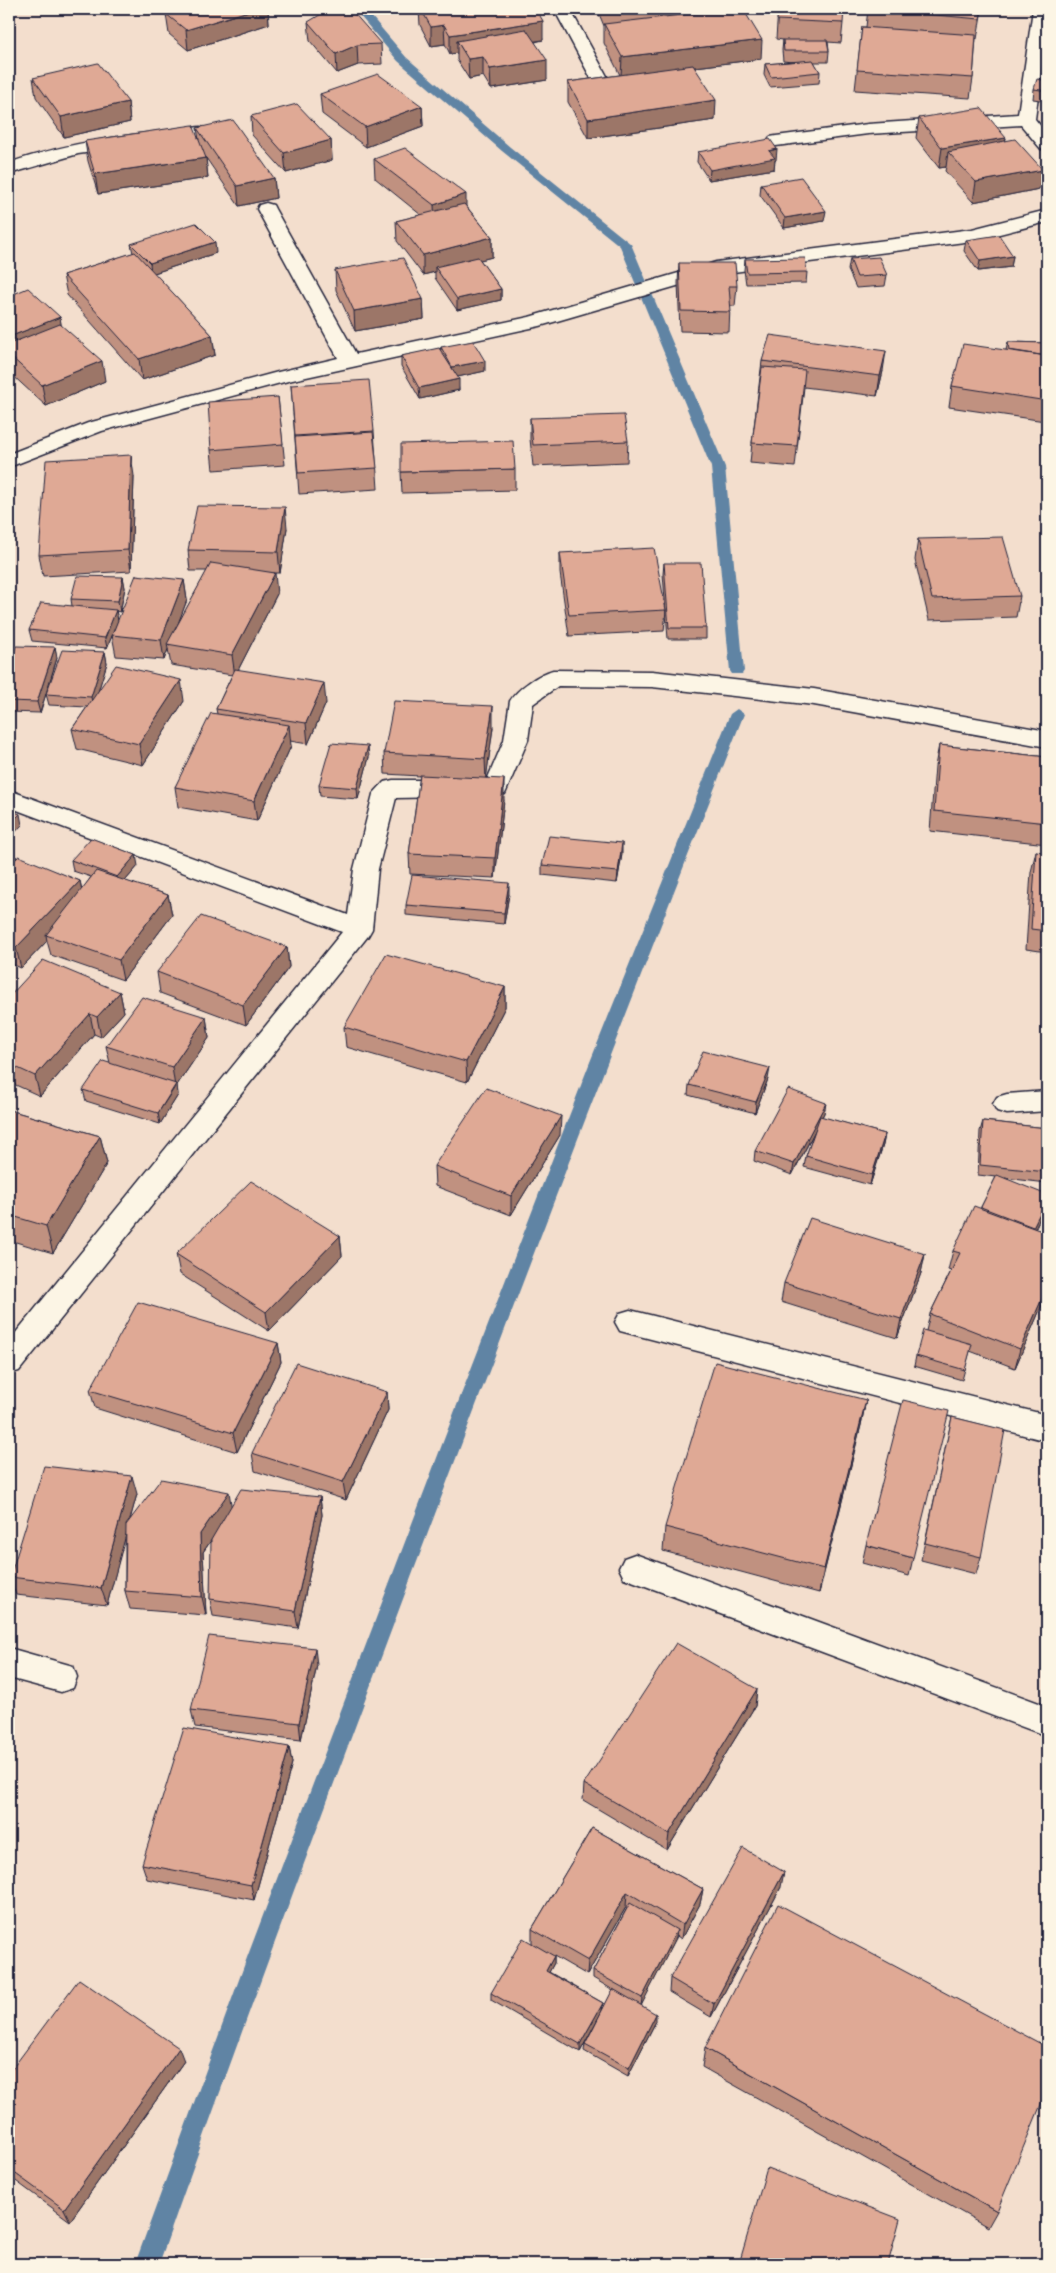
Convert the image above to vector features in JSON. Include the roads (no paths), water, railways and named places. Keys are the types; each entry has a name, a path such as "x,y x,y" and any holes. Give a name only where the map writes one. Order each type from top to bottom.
{"street":[{"path":"562,9 599,78"},
{"path":"1041,9 1026,119 1047,144"},
{"path":"776,141 868,129 1026,119"},
{"path":"9,169 34,159 142,139 200,132"},
{"path":"266,209 350,362"},
{"path":"9,462 95,427 284,376 533,322 716,268 972,235 1047,216"},
{"path":"9,1362 358,929 366,869 385,794 393,788 496,788 516,740 522,701 553,678 652,679 814,697 1047,739"},
{"path":"9,798 358,929"},
{"path":"1007,1104 1047,1101"},
{"path":"630,1322 1047,1428"},
{"path":"635,1568 1047,1721"},
{"path":"9,1663 61,1677"}],"waterway":[{"path":"359,9 402,59 506,149 625,244 718,467 737,671"},
{"path":"147,2264 259,1955 553,1179 737,714"}]}
